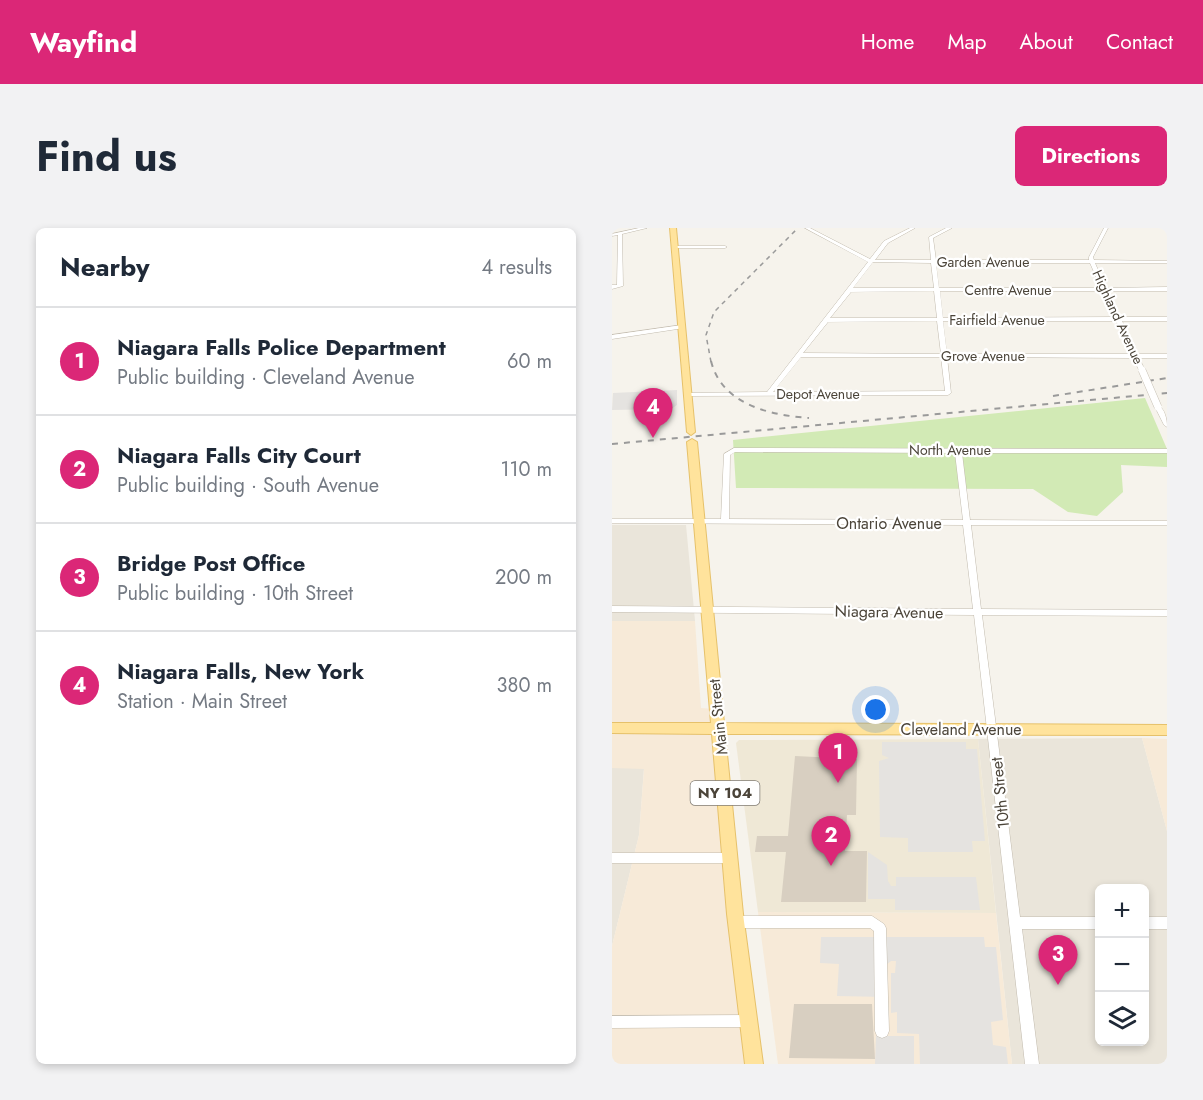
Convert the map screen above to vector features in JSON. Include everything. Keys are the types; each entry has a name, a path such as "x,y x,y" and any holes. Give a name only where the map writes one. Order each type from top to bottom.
{"main road":[{"name":"Main Street","path":"673,228 736,922 754,1064"},
{"name":"Cleveland Avenue","path":"612,728 1167,730"}],"street":[{"path":"612,235 645,228"},
{"name":"Garden Avenue","path":"807,228 870,261 1167,262"},
{"path":"769,394 886,242 913,228"},
{"path":"944,356 931,237 950,228"},
{"name":"Highland Avenue","path":"1106,228 1091,257 1092,262 1167,425"},
{"path":"612,287 620,286 620,233"},
{"path":"674,247 724,247"},
{"name":"Centre Avenue","path":"850,290 1167,289"},
{"name":"Fairfield Avenue","path":"828,320 1167,319"},
{"path":"612,337 682,327"},
{"name":"Grove Avenue","path":"799,355 1167,356"},
{"name":"Depot Avenue","path":"688,395 948,393 944,356"},
{"name":"North Avenue","path":"725,522 727,454 734,450 1167,451"},
{"name":"10th Street","path":"958,450 1032,1064"},
{"name":"Ontario Avenue","path":"612,521 1167,523"},
{"name":"Niagara Avenue","path":"612,609 1167,613"},
{"path":"612,858 731,858"},
{"path":"736,922 872,922 880,928 882,1031"},
{"path":"1014,923 1095,923"},
{"path":"1149,923 1167,923"},
{"path":"612,1022 749,1021"}],"shaded area":[{"path":"677,390 677,405 671,409 612,410 613,393"},
{"path":"612,525 686,525 695,621 612,621"},
{"path":"612,621 695,621 701,708 714,709 749,1064 612,1064 612,946 639,835 644,769 612,768"},
{"path":"1142,738 1167,831 1167,1064 1012,1064 978,739"},
{"path":"1142,738 1167,739 1167,831"},
{"path":"978,739 996,913 758,912 736,743 739,740"},
{"path":"882,742 966,742 966,749 977,749 985,841 972,841 973,852 908,852 908,838 880,837 879,761 889,758 882,755"},
{"path":"612,768 644,768 639,835 612,946"},
{"path":"868,852 887,865 888,881 891,886 896,886 896,877 976,877 980,910 895,910 895,899 868,899"},
{"path":"758,912 996,913 1012,1064 778,1064"},
{"path":"821,937 984,937 985,947 996,947 1003,1020 991,1022 993,1045 1006,1047 1008,1064 920,1064 919,1034 897,1033 897,1012 891,1013 891,973 895,973 896,961 891,961 886,965 886,997 837,996 839,964 820,963"},
{"path":"876,1036 914,1036 914,1064 875,1064"}],"green space":[{"path":"1145,398 1167,449 1167,467 1121,465 1123,492 1097,516 1068,512 1033,489 736,488 733,440"}],"building":[{"path":"795,756 857,759 856,815 847,815 845,851 867,851 866,902 781,902 786,852 755,852 757,836 788,836"},
{"path":"794,1004 872,1004 875,1059 789,1058"}],"railway":[{"path":"711,362 706,335 714,312 798,228"},
{"path":"711,361 725,388 737,398 764,410 809,418"},
{"path":"1053,396 1167,378"},
{"path":"612,444 1167,393"}],"place":[{"name":"Niagara Falls, New York","path":"653,438"},
{"name":"Niagara Falls Police Department","path":"838,783"},
{"name":"Niagara Falls City Court","path":"831,866"},
{"name":"Bridge Post Office","path":"1058,985"}]}
